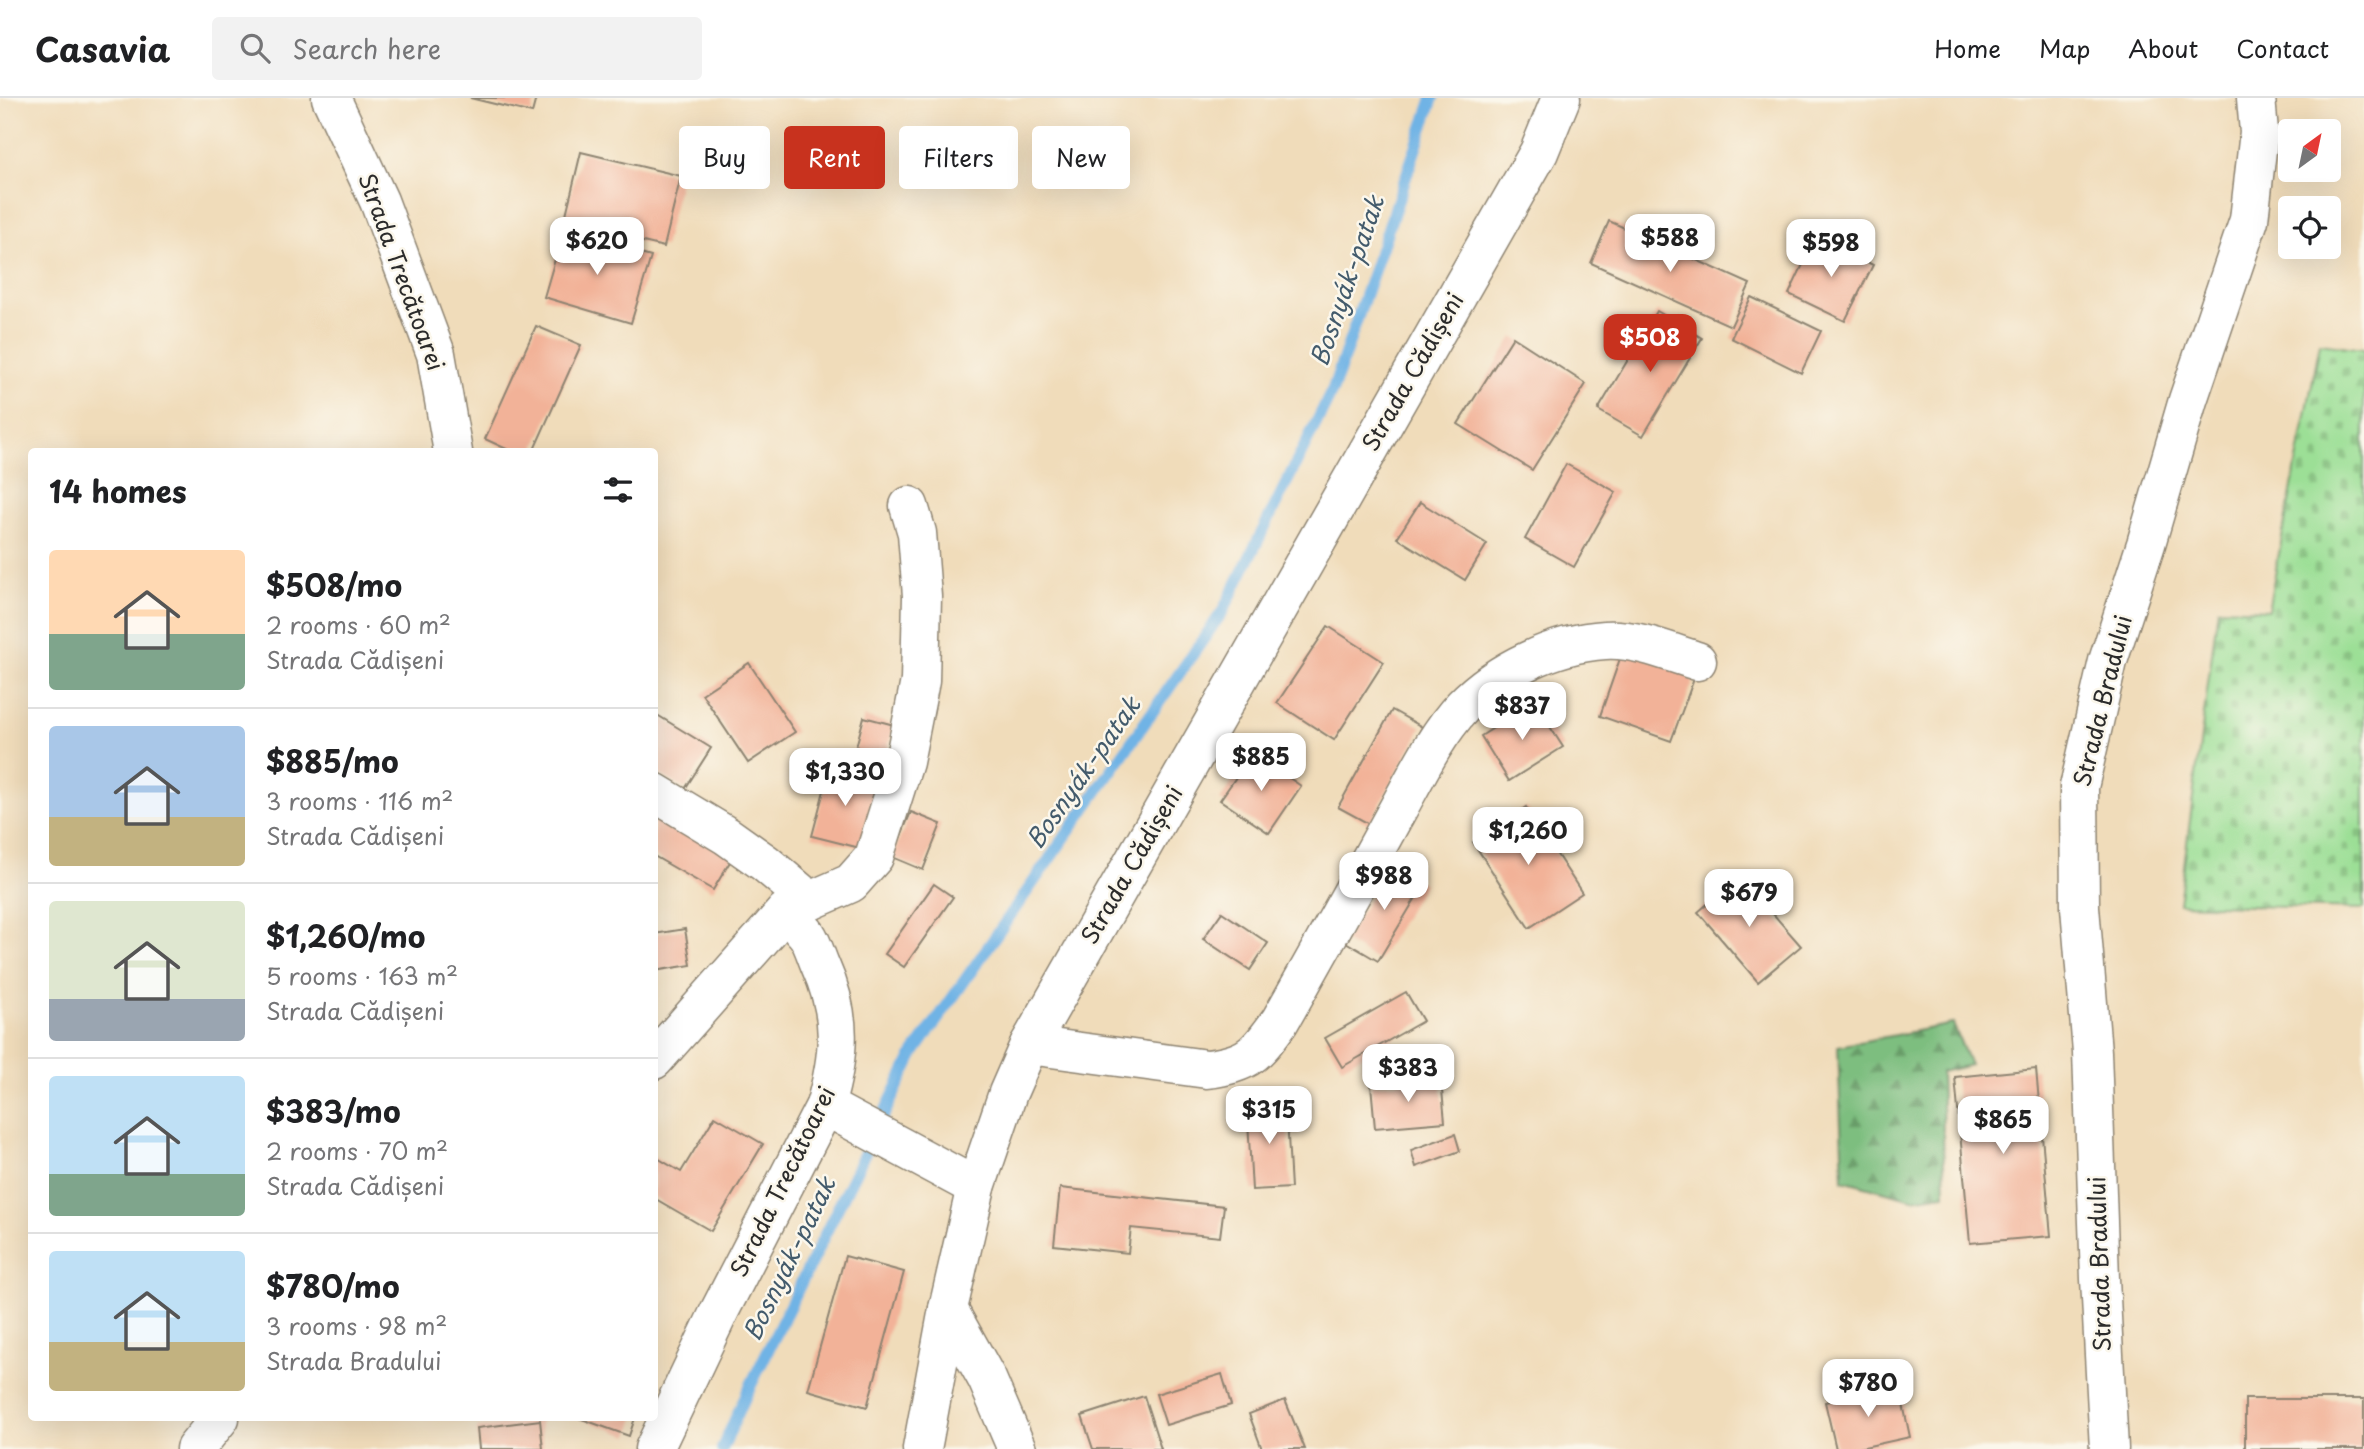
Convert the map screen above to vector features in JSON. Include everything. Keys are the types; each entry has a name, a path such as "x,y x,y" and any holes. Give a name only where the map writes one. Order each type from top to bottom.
{"street":[{"name":"Strada Trecătoarei","path":"331,98 379,201 436,354 452,448"},
{"name":"Strada Cădișeni","path":"922,1449 948,1310 976,1187 1007,1093 1029,1045 1539,152 1561,98"},
{"name":"Strada Bradului","path":"2109,1449 2092,1052 2080,907 2079,787 2109,661 2189,400 2249,220 2259,132 2256,98"},
{"path":"658,1056 797,906 851,883 874,857 904,762 919,681 922,596 917,533 909,506"},
{"path":"1029,1045 1207,1069 1233,1066 1258,1051 1280,1021 1433,748 1464,706 1528,660 1568,646 1606,639 1640,644 1697,661"},
{"name":"Strada Trecătoarei","path":"654,1449 720,1310 835,1111 834,1074 838,1036 835,1007 797,906 756,856 658,795"},
{"path":"835,1111 976,1187"},
{"path":"948,1310 988,1379 1017,1449"},
{"path":"195,1449 218,1421"}],"green space":[{"path":"2320,343 2364,349 2364,909 2179,904 2218,608 2268,610"},
{"path":"1953,1024 1970,1065 1941,1072 1945,1194 1912,1199 1843,1180 1838,1046"}],"building":[{"path":"470,98 536,98 532,113"},
{"path":"581,152 679,176 664,247 564,223"},
{"path":"1609,221 1750,284 1731,326 1591,263"},
{"path":"563,232 651,257 631,323 544,297"},
{"path":"1816,237 1873,265 1845,321 1789,294"},
{"path":"1751,297 1821,331 1801,373 1731,338"},
{"path":"1657,311 1702,338 1643,436 1598,410"},
{"path":"536,326 581,345 535,448 504,448 485,439"},
{"path":"1513,337 1586,384 1532,470 1458,424"},
{"path":"1566,464 1616,492 1574,567 1525,539"},
{"path":"1420,502 1487,544 1465,580 1397,538"},
{"path":"1328,626 1384,662 1334,740 1277,703"},
{"path":"1623,650 1695,676 1671,741 1600,716"},
{"path":"749,663 795,732 748,763 702,694"},
{"path":"1534,702 1563,747 1509,781 1481,736"},
{"path":"1392,710 1422,727 1369,824 1338,807"},
{"path":"658,715 711,748 685,789 658,773"},
{"path":"864,717 894,725 882,770 852,762"},
{"path":"1253,753 1301,786 1269,833 1220,800"},
{"path":"830,768 877,780 860,848 812,836"},
{"path":"1526,807 1582,893 1529,928 1473,842"},
{"path":"658,810 734,855 713,890 658,858"},
{"path":"911,812 941,824 923,870 892,857"},
{"path":"1390,864 1424,884 1378,961 1344,941"},
{"path":"1740,876 1801,946 1758,982 1698,912"},
{"path":"934,884 953,897 904,967 885,954"},
{"path":"1222,912 1268,943 1250,970 1203,939"},
{"path":"685,929 691,965 658,970 658,933"},
{"path":"1406,992 1423,1021 1342,1067 1325,1038"},
{"path":"2036,1069 2051,1236 1970,1243 1955,1077"},
{"path":"1441,1079 1445,1122 1375,1128 1371,1085"},
{"path":"1286,1101 1291,1188 1252,1190 1247,1103"},
{"path":"715,1116 763,1144 711,1231 658,1200 658,1158 681,1172"},
{"path":"1455,1134 1460,1151 1416,1167 1411,1150"},
{"path":"1060,1188 1224,1206 1220,1237 1131,1228 1128,1253 1054,1245"},
{"path":"845,1256 904,1272 867,1407 808,1390"},
{"path":"1222,1374 1231,1405 1166,1425 1156,1394"},
{"path":"1899,1385 1910,1437 1855,1449 1836,1449 1825,1402"},
{"path":"1144,1396 1161,1449 1093,1449 1082,1416"},
{"path":"2245,1399 2364,1399 2364,1449 2245,1449"},
{"path":"1285,1400 1305,1449 1262,1449 1249,1414"},
{"path":"540,1421 543,1449 479,1449 477,1428"},
{"path":"587,1421 634,1421 629,1436"}],"waterway":[{"name":"Bosnyák-patak","path":"722,1449 914,1053 1223,611 1333,389 1433,98"}]}
